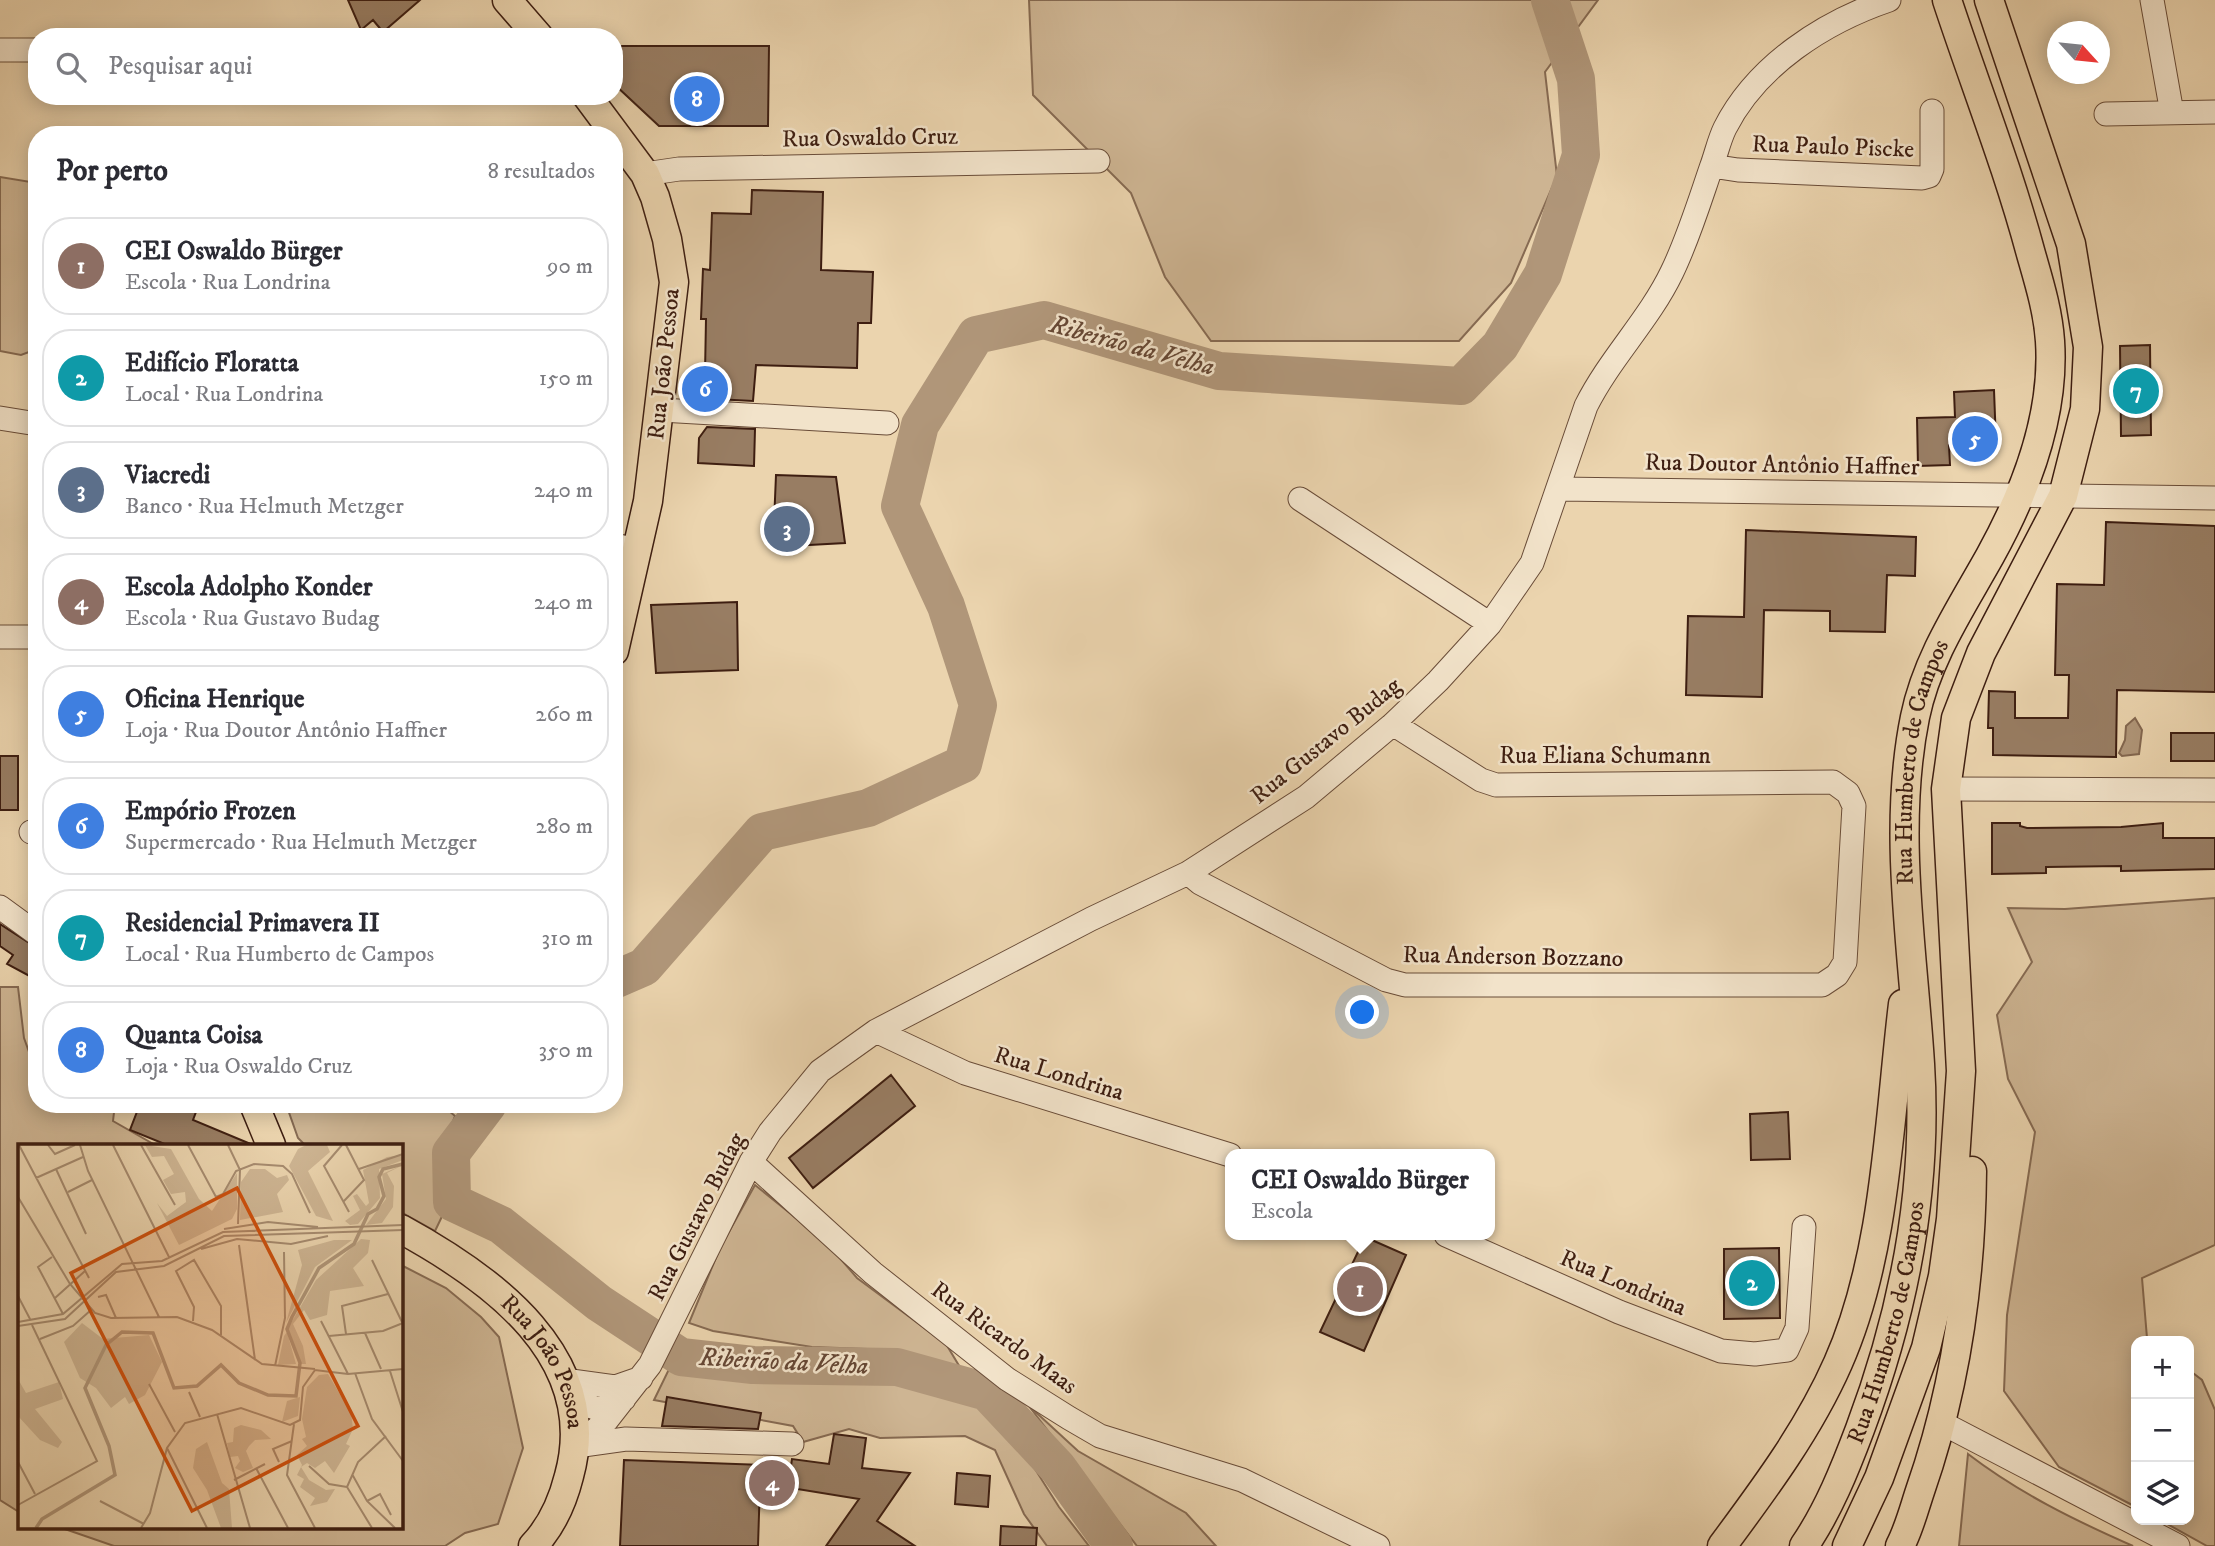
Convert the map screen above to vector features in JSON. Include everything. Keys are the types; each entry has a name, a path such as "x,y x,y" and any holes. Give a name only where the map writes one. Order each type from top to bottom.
{"main road":[{"path":"507,0 530,28"},
{"name":"Rua Humberto de Campos","path":"1808,1541 1847,1463 1873,1395 1908,1260 1920,1180 1921,1069 1910,942 1904,790 1915,715 1940,645 2019,496 2042,435 2050,381 2050,339 2043,297 2016,198 1947,0"},
{"name":"Rua Humberto de Campos","path":"1847,1546 1879,1478 1906,1409 1937,1300 1952,1208 1961,1071 1946,789 1956,718 1981,653 2063,496 2085,409 2088,346 2071,244 1994,13"},
{"name":"Rua João Pessoa","path":"594,105 609,126"},
{"name":"Rua João Pessoa","path":"623,144 645,174 655,197 667,239 674,282 661,410 626,548 623,574"},
{"path":"1722,1546 1810,1421 1839,1362 1855,1316 1877,1224 1910,942"},
{"path":"1902,1544 1942,1423 1959,1336 1971,1236 1973,1162 1961,1071"},
{"path":"258,1113 271,1144"},
{"name":"Rua João Pessoa","path":"402,1230 444,1253 495,1288 532,1326 566,1386 582,1427 563,1497 533,1546"}],"street":[{"path":"2152,0 2172,113"},
{"name":"Rua Gustavo Budag","path":"582,1427 607,1420 621,1392 645,1372 751,1162 770,1132 820,1071 876,1031 1091,919 1188,873 1306,797 1393,724 1438,681 1490,624 1532,563 1586,406 1598,382 1671,275 1688,238 1724,129 1759,79 1825,28 1873,2"},
{"path":"0,50 28,50"},
{"name":"Rua Paulo Piscke","path":"1712,166 1738,170 1922,178 1929,176 1932,169 1932,110"},
{"path":"2106,114 2215,112"},
{"name":"Rua Oswaldo Cruz","path":"645,174 679,169 1098,161"},
{"path":"661,410 887,423"},
{"path":"0,418 28,423"},
{"name":"Rua Doutor Antônio Haffner","path":"1559,489 2215,498"},
{"path":"1300,499 1490,624"},
{"path":"0,638 28,637"},
{"name":"Rua Eliana Schumann","path":"1393,724 1481,780 1496,785 1833,782 1848,793 1854,806 1845,962 1837,975 1822,985"},
{"path":"1946,789 2215,790"},
{"name":"Rua Anderson Bozzano","path":"1188,873 1200,883 1373,973 1405,985 1822,985"},
{"path":"0,907 28,927"},
{"name":"Rua Londrina","path":"876,1031 965,1073 1225,1153"},
{"name":"Rua Ricardo Maas","path":"751,1162 873,1273 1007,1378 1069,1418 1100,1436 1242,1480 1378,1546"},
{"name":"Rua Londrina","path":"1457,1240 1619,1312 1721,1351 1755,1354 1787,1350 1797,1328 1804,1227"},
{"path":"566,1386 621,1392"},
{"path":"582,1427 621,1392"},
{"path":"1942,1423 2178,1546"},
{"path":"582,1427 626,1439 792,1444"}],"shaded area":[{"path":"1029,0 1598,0 1545,72 1557,176 1511,283 1459,341 1211,341 1165,277 1131,193 1033,95"},
{"path":"0,177 28,182 28,352 21,355 0,351"},
{"path":"2135,718 2142,730 2139,754 2122,756 2119,753 2125,740 2126,726"},
{"path":"2215,898 2215,1245 2142,1278 2147,1336 2131,1336 2131,1504 2059,1467 2004,1391 2007,1315 2035,1132 2008,1079 1997,1015 2032,962 2008,908 2065,909"},
{"path":"0,987 18,987 24,1038 28,1049 28,1113 114,1113 113,1121 153,1144 18,1144 18,1511 0,1500"},
{"path":"289,1113 452,1113 455,1116 438,1171 447,1206 435,1231 402,1213 402,1144 304,1144 298,1138"},
{"path":"755,1185 827,1243 857,1278 946,1344 964,1374 867,1349 812,1347 713,1331 689,1323 720,1248"},
{"path":"402,1266 446,1288 481,1317 499,1337 523,1448 498,1524 465,1533 445,1546 114,1546 62,1528 402,1528"},
{"path":"672,1363 784,1376 876,1379 977,1396 1016,1439 1059,1507 1089,1546 1047,1546 1024,1514 995,1450 965,1436 880,1438 849,1429 803,1442 793,1426 654,1400"},
{"path":"2194,1374 2202,1380 2215,1410 2215,1546 2207,1546 2169,1525 2194,1525"},
{"path":"1028,1405 1078,1451 1186,1513 1216,1546 1137,1546"},
{"path":"1968,1454 2048,1505 2133,1546 1959,1546"}],"building":[{"path":"348,0 420,0 388,28 380,28 373,20 360,28"},
{"path":"623,46 769,46 768,126 659,126 623,92"},
{"path":"752,190 823,192 821,270 873,272 871,323 858,323 857,368 756,365 753,401 696,398 698,372 705,373 706,319 701,319 703,269 710,270 712,213 751,214"},
{"path":"2150,345 2151,435 2121,436 2120,346"},
{"path":"1994,390 1996,443 1949,445 1950,465 1918,466 1917,418 1955,417 1954,392"},
{"path":"707,427 755,429 754,466 698,463 699,438"},
{"path":"776,475 836,477 845,543 773,547"},
{"path":"2106,522 2215,526 2215,692 2117,690 2116,757 1993,755 1993,728 1988,728 1989,691 2015,692 2015,718 2068,718 2069,675 2055,675 2057,584 2104,585"},
{"path":"1746,530 1916,537 1915,576 1887,575 1885,632 1830,631 1830,611 1764,610 1762,697 1686,695 1688,616 1744,617"},
{"path":"737,602 738,670 656,673 651,605"},
{"path":"2171,733 2215,733 2215,761 2171,761"},
{"path":"0,756 18,756 18,810 0,810"},
{"path":"1992,823 2020,823 2020,826 2027,828 2121,827 2163,823 2163,838 2215,838 2215,869 2121,871 2121,866 2046,867 2046,873 1992,874"},
{"path":"0,924 28,942 28,975 7,964 13,955 0,946"},
{"path":"891,1075 915,1106 813,1188 789,1158"},
{"path":"1788,1112 1790,1159 1751,1160 1750,1114"},
{"path":"137,1113 196,1113 193,1120 251,1144 165,1144 130,1130"},
{"path":"1364,1240 1372,1240 1406,1255 1364,1351 1320,1332"},
{"path":"1779,1248 1780,1318 1724,1319 1724,1249"},
{"path":"667,1397 761,1413 758,1429 662,1426"},
{"path":"834,1434 866,1438 862,1468 910,1473 877,1521 915,1546 826,1546 859,1499 760,1483 758,1546 620,1546 624,1460 791,1466 792,1459 829,1464"},
{"path":"957,1473 990,1476 988,1507 955,1504"},
{"path":"1001,1526 1037,1528 1036,1546 1000,1546"}],"waterway":[{"name":"Ribeirão da Velha","path":"623,976 644,967 762,832 868,808 963,764 978,705 946,606 900,506 920,425 976,335 1044,320 1219,371 1461,386 1500,346 1543,274 1581,155 1576,79 1550,0"},
{"name":"Ribeirão da Velha","path":"481,1113 451,1153 452,1202 501,1225 599,1303 681,1357 753,1365 897,1367 987,1392 1058,1468 1114,1546"}],"place":[{"name":"Quanta Coisa","path":"697,99"},
{"name":"Empório Frozen","path":"705,389"},
{"name":"Residencial Primavera II","path":"2136,391"},
{"name":"Oficina Henrique","path":"1975,439"},
{"name":"Viacredi","path":"787,529"},
{"name":"Edifício Floratta","path":"1752,1283"},
{"name":"CEI Oswaldo Bürger","path":"1360,1289"},
{"name":"Escola Adolpho Konder","path":"772,1483"}]}
